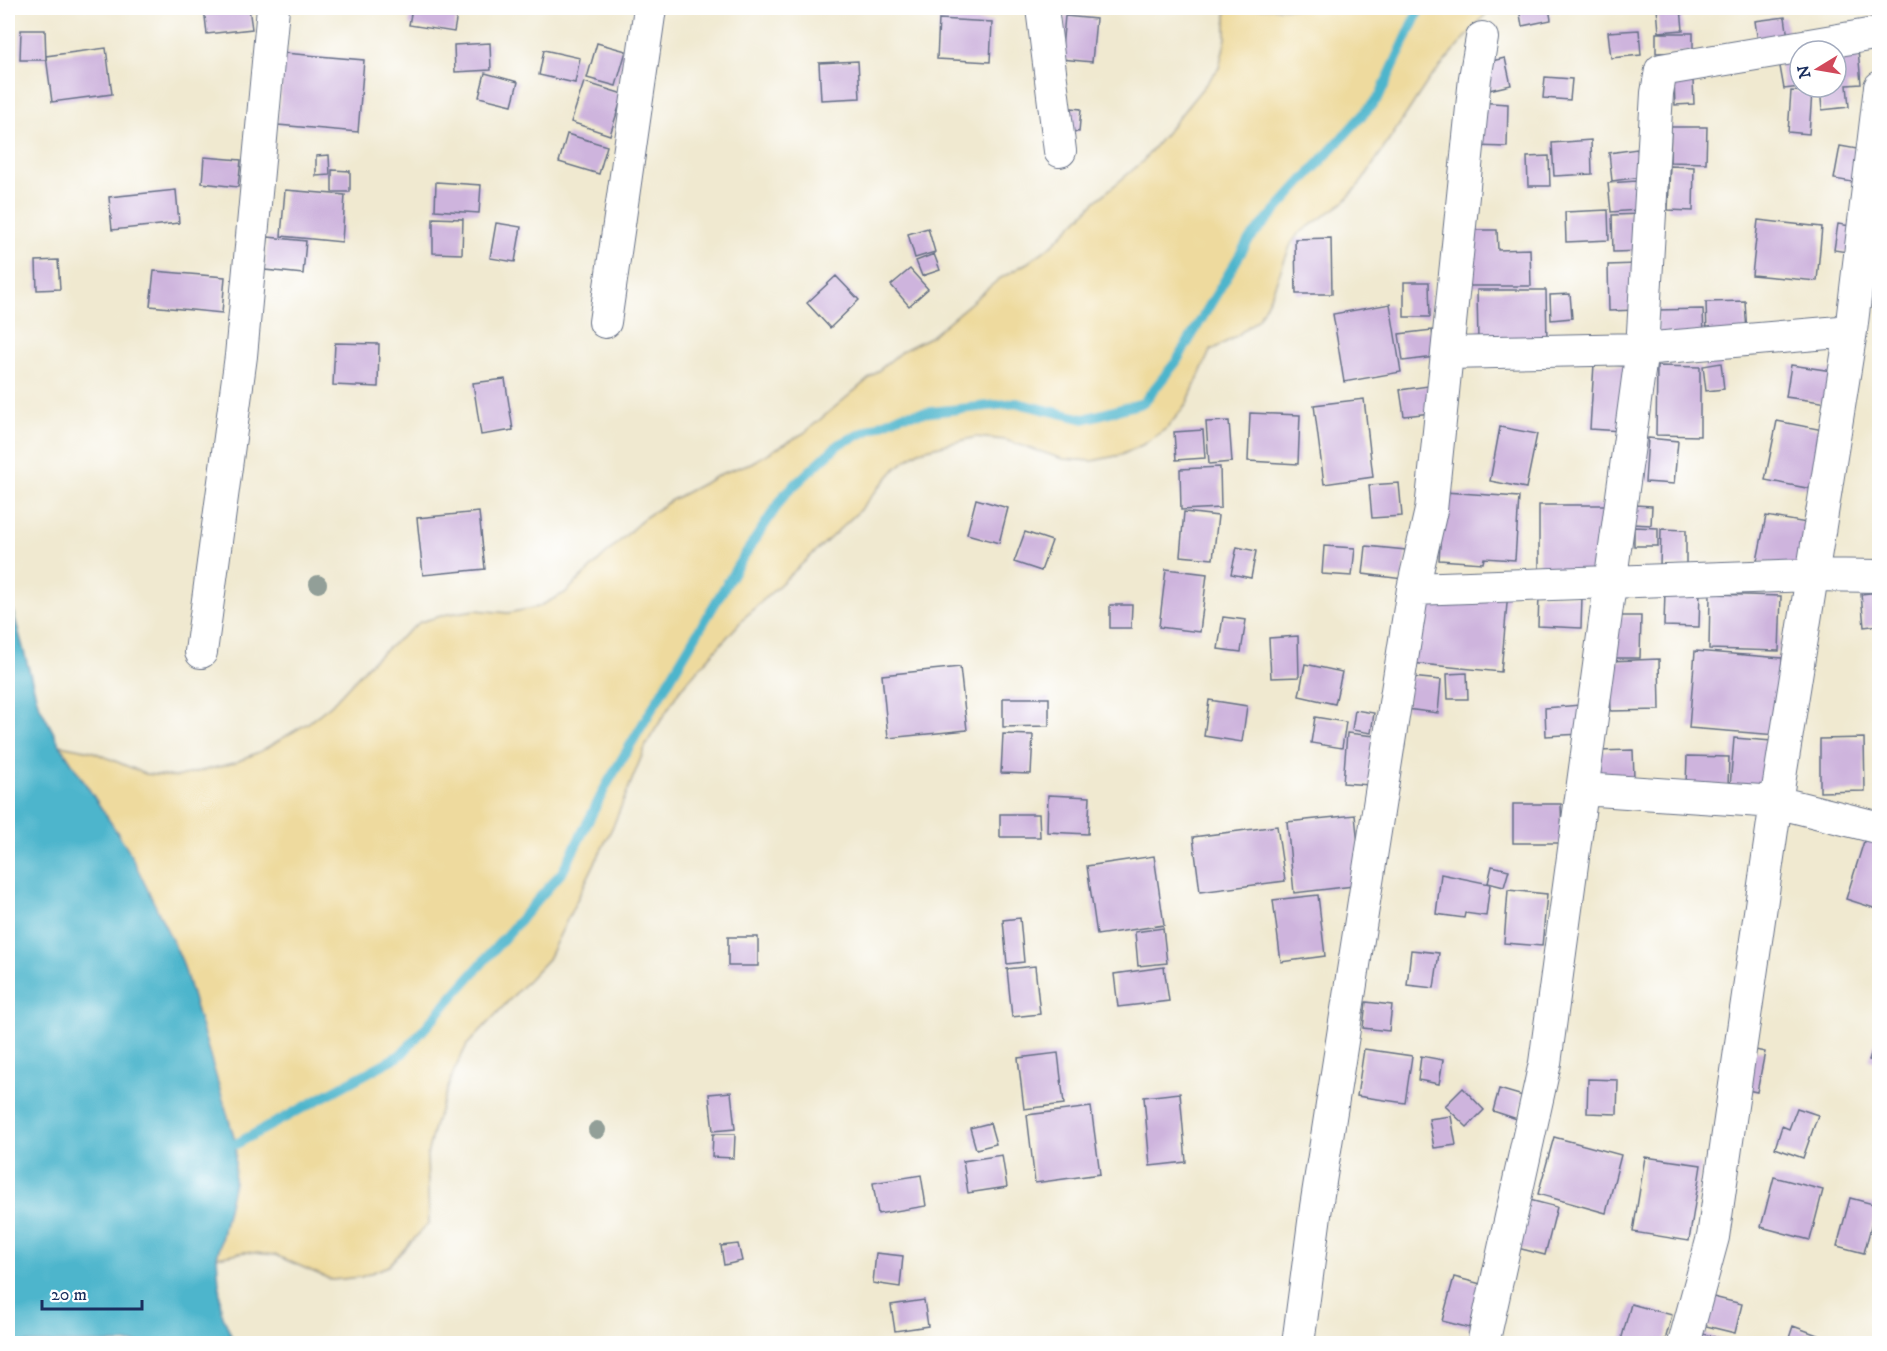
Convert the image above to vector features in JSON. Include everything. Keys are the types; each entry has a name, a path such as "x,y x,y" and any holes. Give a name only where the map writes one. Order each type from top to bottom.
{"street":[{"path":"201,652 241,356 273,8"},
{"path":"605,321 650,8"},
{"path":"1042,8 1060,151"},
{"path":"1483,1344 1545,1063 1608,583 1642,349 1657,93 1661,70 1880,33"},
{"path":"1298,1344 1316,1207 1413,589 1431,510 1475,78 1482,38"},
{"path":"1684,1344 1713,1237 1810,575 1851,331 1880,87"},
{"path":"1447,353 1642,349 1851,331"},
{"path":"1413,589 1810,575 1880,576"},
{"path":"1582,789 1776,802 1880,828"}],"sand":[{"path":"1226,8 1491,8 1428,81 1363,180 1344,202 1298,234 1291,244 1272,293 1258,319 1235,337 1210,351 1186,405 1167,428 1144,444 1121,455 1092,461 1063,459 1005,440 976,437 919,451 896,468 857,513 746,616 679,691 647,743 614,824 548,959 467,1045 454,1071 434,1127 427,1155 429,1223 388,1266 361,1277 332,1280 275,1255 245,1252 217,1257 234,1182 236,1144 182,961 128,849 60,745 91,751 146,774 176,777 234,763 261,751 308,723 331,705 372,661 420,622 448,614 476,610 508,613 538,607 565,593 644,518 670,501 723,473 751,463 804,433 902,351 930,337 999,279 1051,246 1096,201 1142,162 1219,68 1226,38"}],"water":[{"path":"8,593 38,703 60,745 128,849 182,961 236,1144 234,1182 217,1257 221,1311 234,1343 8,1343"}],"building":[{"path":"204,8 249,8 252,29 207,34"},
{"path":"412,8 458,8 454,32 409,25"},
{"path":"1519,8 1549,8 1551,20 1522,26"},
{"path":"1657,8 1681,8 1683,30 1659,32"},
{"path":"1065,16 1096,19 1092,62 1061,59"},
{"path":"1785,17 1788,38 1758,42 1755,21"},
{"path":"939,19 992,22 990,62 937,59"},
{"path":"21,30 45,30 46,60 20,60"},
{"path":"1639,30 1641,55 1611,58 1608,32"},
{"path":"1656,33 1693,33 1693,52 1656,53"},
{"path":"490,43 491,70 455,72 454,45"},
{"path":"597,43 626,51 616,86 587,78"},
{"path":"106,48 112,94 52,102 46,56"},
{"path":"1848,49 1858,49 1861,84 1848,85"},
{"path":"544,50 580,58 575,83 539,75"},
{"path":"284,53 364,60 358,132 278,125"},
{"path":"1505,58 1511,85 1489,90 1483,63"},
{"path":"1788,60 1788,88 1784,89 1779,61"},
{"path":"858,61 860,98 821,100 819,63"},
{"path":"485,73 518,82 512,105 479,97"},
{"path":"1545,77 1572,79 1570,100 1543,98"},
{"path":"1674,80 1693,80 1694,104 1675,105"},
{"path":"584,82 623,94 610,135 571,122"},
{"path":"1848,96 1849,107 1822,110 1821,99 1848,99"},
{"path":"1790,99 1812,99 1809,134 1788,132"},
{"path":"1476,102 1508,104 1507,147 1474,146"},
{"path":"1061,107 1081,109 1079,132 1059,130"},
{"path":"1671,127 1707,127 1706,163 1670,162"},
{"path":"567,134 607,146 599,174 559,162"},
{"path":"1591,140 1592,174 1554,176 1552,143"},
{"path":"1840,146 1863,150 1858,183 1834,179"},
{"path":"1637,149 1641,177 1612,181 1609,153"},
{"path":"329,155 330,175 316,176 316,156"},
{"path":"1549,156 1550,186 1528,186 1527,157"},
{"path":"204,157 241,160 238,187 202,183"},
{"path":"1670,166 1694,167 1693,211 1668,210"},
{"path":"332,170 350,171 350,192 332,192"},
{"path":"1636,181 1638,210 1611,212 1608,183"},
{"path":"436,182 481,185 479,213 435,210"},
{"path":"176,190 179,223 112,230 109,197"},
{"path":"285,190 345,195 342,242 281,236"},
{"path":"1608,210 1609,240 1566,242 1565,212"},
{"path":"1641,214 1643,251 1613,252 1612,215"},
{"path":"433,218 463,219 462,254 433,253"},
{"path":"1758,220 1822,227 1817,281 1752,275"},
{"path":"496,223 521,227 515,262 490,258"},
{"path":"1838,224 1857,227 1853,253 1834,250"},
{"path":"928,228 935,252 915,258 908,234"},
{"path":"1466,230 1497,230 1498,250 1530,249 1531,286 1466,286"},
{"path":"268,237 306,241 303,274 265,270"},
{"path":"1331,238 1332,294 1296,294 1295,239"},
{"path":"934,254 940,270 922,276 916,261"},
{"path":"58,260 60,289 37,290 36,261"},
{"path":"1636,264 1637,310 1609,311 1608,265"},
{"path":"910,269 928,289 909,306 891,285"},
{"path":"154,271 225,277 222,313 150,306"},
{"path":"836,276 859,300 830,328 807,303"},
{"path":"1404,282 1429,282 1430,317 1404,317"},
{"path":"1477,290 1546,290 1547,342 1478,342"},
{"path":"1570,294 1572,318 1551,320 1550,295"},
{"path":"1745,301 1747,334 1707,335 1706,302"},
{"path":"1390,304 1401,372 1344,382 1333,314"},
{"path":"1703,309 1704,337 1658,338 1657,310"},
{"path":"1432,330 1435,357 1403,361 1399,334"},
{"path":"335,343 379,344 378,387 333,385"},
{"path":"1721,363 1724,389 1706,391 1703,366"},
{"path":"1594,364 1626,366 1622,431 1590,429"},
{"path":"1791,365 1832,371 1828,403 1786,397"},
{"path":"1657,366 1700,367 1700,436 1656,435"},
{"path":"505,379 513,430 481,435 473,383"},
{"path":"1428,386 1431,413 1404,416 1400,390"},
{"path":"1364,399 1373,477 1324,484 1314,405"},
{"path":"1250,413 1300,415 1298,464 1248,461"},
{"path":"1229,421 1232,462 1209,464 1206,422"},
{"path":"1777,421 1823,430 1812,489 1765,480"},
{"path":"1500,427 1537,434 1526,488 1490,481"},
{"path":"1203,430 1205,458 1176,460 1174,432"},
{"path":"1648,438 1678,441 1674,484 1645,482"},
{"path":"1220,467 1221,508 1181,510 1180,469"},
{"path":"1399,483 1402,516 1372,518 1369,485"},
{"path":"1444,492 1519,497 1515,560 1484,558 1483,563 1439,560"},
{"path":"976,499 1008,508 999,543 967,534"},
{"path":"1539,505 1606,505 1606,572 1539,572"},
{"path":"1634,505 1652,506 1651,525 1632,524"},
{"path":"479,512 485,569 423,575 417,518"},
{"path":"1184,512 1218,516 1213,559 1180,556"},
{"path":"1766,516 1807,523 1799,568 1757,561"},
{"path":"1634,527 1658,528 1658,546 1634,546"},
{"path":"1661,529 1686,530 1686,566 1660,566"},
{"path":"1025,532 1052,541 1041,571 1014,562"},
{"path":"1324,546 1355,548 1352,576 1322,574"},
{"path":"1366,546 1406,550 1403,579 1363,574"},
{"path":"1237,547 1256,551 1251,578 1231,574"},
{"path":"1166,569 1207,574 1200,632 1159,627"},
{"path":"1665,589 1700,590 1699,627 1664,626"},
{"path":"1508,592 1501,672 1411,663 1417,597"},
{"path":"1880,592 1880,625 1864,627 1861,594"},
{"path":"1710,594 1781,596 1779,651 1709,649"},
{"path":"1539,595 1582,597 1581,628 1538,626"},
{"path":"1110,605 1132,605 1131,628 1110,628"},
{"path":"1616,616 1641,616 1640,658 1615,658"},
{"path":"1223,617 1246,620 1241,652 1218,649"},
{"path":"1298,636 1299,677 1271,678 1269,638"},
{"path":"1695,651 1782,658 1777,735 1689,728"},
{"path":"1659,659 1660,710 1611,711 1609,661"},
{"path":"1305,664 1342,672 1335,704 1299,696"},
{"path":"960,667 967,730 888,738 882,675"},
{"path":"1467,673 1468,699 1448,699 1447,674"},
{"path":"1410,677 1441,680 1438,713 1406,709"},
{"path":"1003,698 1049,698 1049,726 1003,727"},
{"path":"1209,700 1247,706 1242,742 1204,736"},
{"path":"1580,705 1581,734 1546,736 1545,708"},
{"path":"1355,710 1374,713 1371,733 1352,730"},
{"path":"1315,717 1346,722 1342,748 1311,743"},
{"path":"1347,733 1375,736 1370,785 1343,783"},
{"path":"1003,734 1033,735 1031,774 1001,773"},
{"path":"1734,738 1772,741 1767,790 1730,787"},
{"path":"1864,738 1865,791 1820,792 1820,739"},
{"path":"1633,750 1634,778 1598,779 1597,751"},
{"path":"1687,756 1729,757 1728,786 1686,785"},
{"path":"1048,795 1090,797 1088,834 1047,832"},
{"path":"1513,804 1561,804 1562,843 1513,843"},
{"path":"1000,814 1039,814 1040,837 1000,837"},
{"path":"1355,815 1362,885 1294,893 1287,822"},
{"path":"1277,826 1285,881 1200,892 1193,837"},
{"path":"1865,838 1880,843 1880,910 1846,899"},
{"path":"1154,856 1164,925 1097,935 1087,866"},
{"path":"1492,866 1509,870 1504,887 1488,883"},
{"path":"1441,874 1490,884 1486,916 1465,913 1464,918 1436,914"},
{"path":"1508,890 1547,894 1542,946 1504,943"},
{"path":"1318,895 1325,956 1281,962 1273,900"},
{"path":"1020,918 1024,962 1007,964 1003,920"},
{"path":"1163,928 1167,963 1138,966 1135,932"},
{"path":"728,937 758,937 758,966 728,966"},
{"path":"1411,950 1439,953 1434,988 1407,985"},
{"path":"1035,966 1040,1014 1012,1017 1007,969"},
{"path":"1164,967 1169,1001 1118,1007 1114,974"},
{"path":"1366,1002 1392,1005 1389,1031 1363,1028"},
{"path":"1880,1030 1880,1063 1869,1060"},
{"path":"1746,1048 1765,1052 1757,1092 1738,1088"},
{"path":"1364,1049 1412,1056 1405,1103 1357,1096"},
{"path":"1058,1053 1064,1104 1024,1109 1018,1058"},
{"path":"1421,1056 1443,1060 1439,1084 1418,1080"},
{"path":"1588,1079 1618,1080 1617,1114 1587,1113"},
{"path":"1463,1088 1484,1110 1467,1127 1445,1106"},
{"path":"1499,1089 1523,1096 1517,1119 1493,1111"},
{"path":"731,1092 735,1129 713,1131 709,1094"},
{"path":"1180,1093 1186,1162 1150,1166 1144,1097"},
{"path":"1091,1107 1100,1174 1035,1183 1027,1115"},
{"path":"1797,1108 1818,1115 1803,1158 1775,1148 1782,1126 1789,1129"},
{"path":"1451,1116 1456,1145 1434,1148 1429,1119"},
{"path":"990,1123 996,1144 976,1149 970,1128"},
{"path":"713,1134 735,1134 734,1158 712,1157"},
{"path":"1554,1137 1621,1155 1606,1213 1538,1194"},
{"path":"1002,1155 1007,1187 968,1193 963,1161"},
{"path":"1645,1157 1701,1165 1689,1241 1633,1232"},
{"path":"921,1175 926,1206 878,1214 873,1183"},
{"path":"1774,1177 1823,1190 1810,1240 1761,1227"},
{"path":"1522,1198 1557,1207 1545,1255 1510,1246"},
{"path":"1850,1198 1877,1205 1864,1253 1837,1246"},
{"path":"738,1244 742,1261 724,1265 721,1246"},
{"path":"876,1253 903,1256 900,1287 873,1283"},
{"path":"1454,1277 1481,1284 1470,1328 1442,1321"},
{"path":"1705,1295 1742,1304 1735,1333 1698,1324"},
{"path":"924,1300 928,1326 895,1331 891,1305"},
{"path":"1631,1304 1672,1315 1664,1344 1620,1344"},
{"path":"1793,1326 1820,1336 1817,1344 1787,1344"},
{"path":"1700,1333 1731,1341 1730,1344 1698,1344"}],"waterway":[{"path":"236,1144 402,1054 563,871 607,784 738,565 785,494 839,444 902,415 1017,403 1084,419 1143,403 1176,362 1248,241 1379,97 1420,8"}]}
